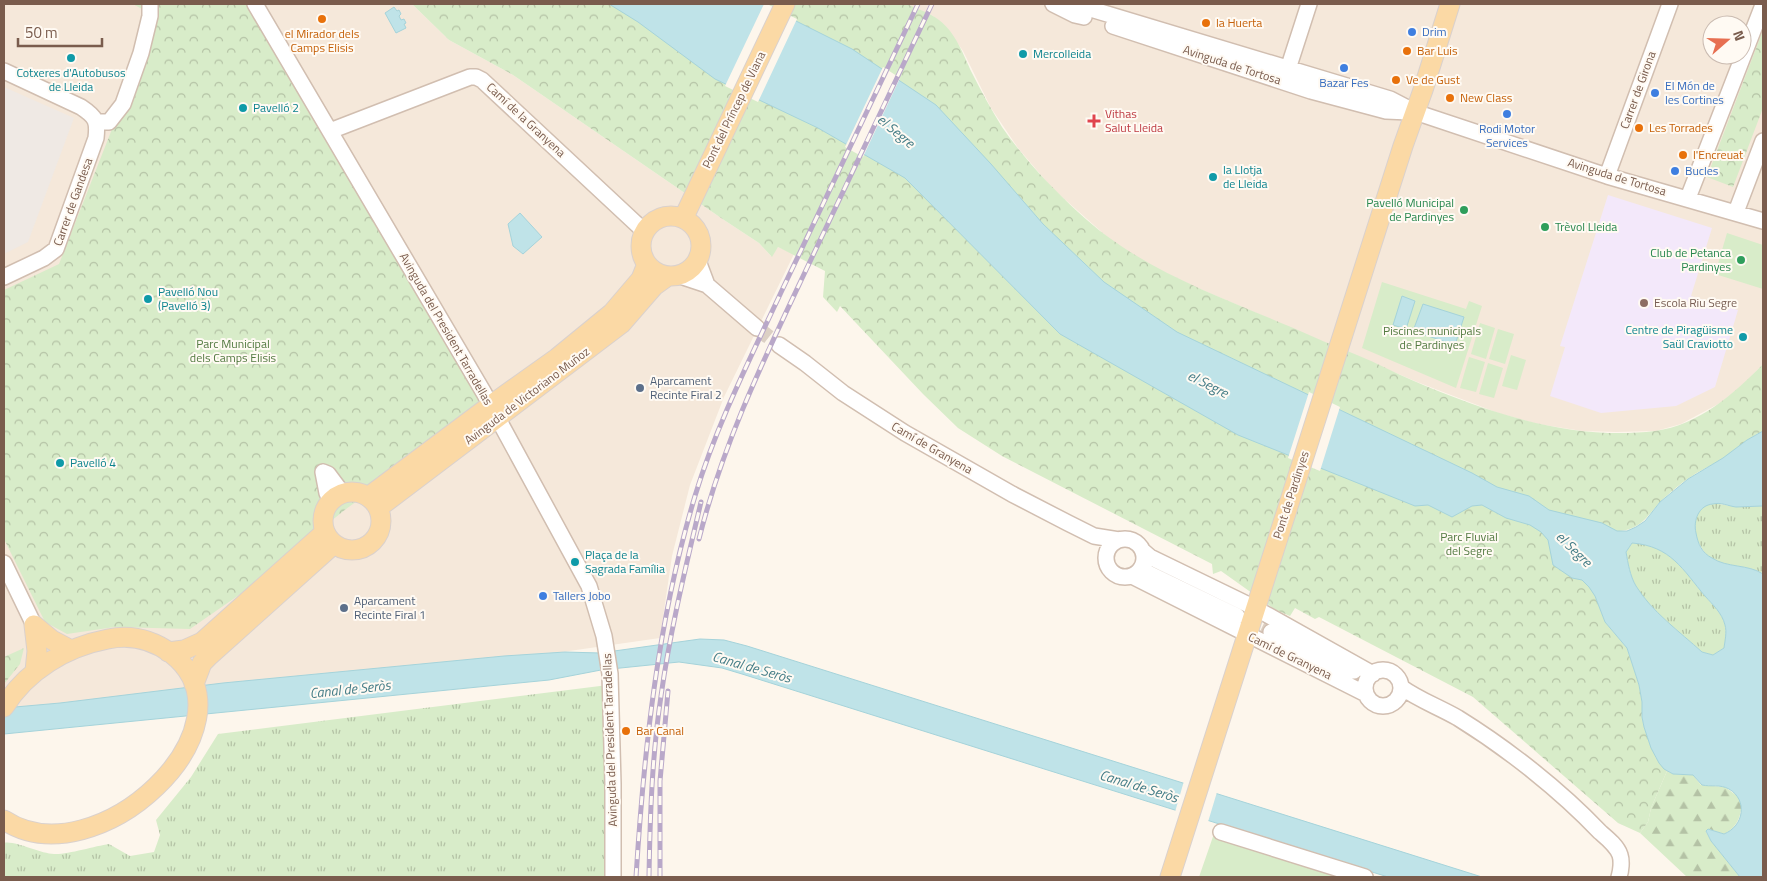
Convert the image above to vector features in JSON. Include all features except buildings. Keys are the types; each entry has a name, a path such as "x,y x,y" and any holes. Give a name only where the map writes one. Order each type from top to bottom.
{"main road":[{"name":"Pont del Príncep de Viana","path":"684,218 785,4"},
{"name":"Pont de Pardinyes","path":"1170,877 1338,348 1450,4"},
{"path":"675,215 684,218 692,222 698,230 702,242 698,262 692,269 674,276 657,273 647,264 641,249 641,240 644,232 652,222 664,216 675,215"},
{"name":"Avinguda de Victoriano Muñoz","path":"373,503 494,411 612,313 641,279 647,264"},
{"name":"Avinguda de Victoriano Muñoz","path":"494,411 621,324 654,286 674,276"},
{"path":"351,492 359,493 373,503 381,524 379,533 370,544 356,550 349,550 329,538 323,522 325,512 338,498 351,492"},
{"path":"168,652 184,650 202,642 329,538"},
{"path":"194,684 202,663 329,538"},
{"path":"34,625 52,640 71,650"},
{"path":"34,625 37,652 35,671"},
{"path":"7,702 35,671 71,650 103,640 124,637 148,640 168,652 182,664 194,684 196,699 195,730 182,759 161,788 133,813 114,824 79,836 56,840 26,835 7,826"}],"street":[{"name":"Avinguda del President Tarradellas","path":"255,4 494,411 589,586 607,651 610,674 613,877"},
{"name":"Avinguda de Tortosa","path":"1053,4 1075,15 1103,22 1311,91 1386,111 1415,112"},
{"name":"Avinguda de Tortosa","path":"1074,4 1390,99 1415,112 1606,176 1763,220"},
{"path":"1288,69 1309,4"},
{"name":"Carrer de Girona","path":"1606,176 1670,4"},
{"path":"4,71 81,107 93,116 97,124 109,122 123,104 141,54 150,16 149,5"},
{"path":"1688,198 1763,5"},
{"name":"Camí de la Granyena","path":"330,131 470,77 476,77 489,86 644,232"},
{"name":"Carrer de Gandesa","path":"4,278 44,258 56,248 96,138 97,124"},
{"path":"1736,212 1763,141"},
{"path":"698,262 707,285"},
{"path":"674,276 707,285 757,328"},
{"name":"Camí de Granyena","path":"779,345 843,393 904,433 1012,494 1094,536 1119,540"},
{"path":"1094,536 1106,556 1108,567 1112,572 1121,577 1137,572 1148,573 1237,616"},
{"path":"1106,556 1110,546 1119,540 1124,539 1136,542 1143,551 1144,557 1137,572"},
{"name":"Camí de Granyena","path":"1143,551 1150,556 1257,604 1373,674"},
{"path":"4,563 34,625"},
{"name":"Camí de Granyena","path":"1137,572 1247,635 1366,694"},
{"name":"Camí de Granyena","path":"1272,632 1346,670 1373,674"},
{"name":"Camí de Granyena","path":"1346,670 1366,694"},
{"path":"1383,670 1397,677 1399,693 1388,706 1377,706 1372,703 1366,694 1366,683 1373,674 1383,670"},
{"path":"1399,693 1421,700 1457,718 1543,780 1579,810 1617,849 1621,861 1619,877"},
{"path":"1221,832 1366,877"}],"shaded area":[{"path":"4,4 412,4 449,40 513,75 759,243 771,256 778,247 794,254 724,397 690,485 672,556 660,638 4,732"},
{"path":"907,4 1763,4 1763,364 1745,383 1722,402 1681,424 1656,431 1582,431 1538,424 1498,413 1417,382 1193,286 1150,265 1113,242 1052,188 1018,148 991,108 963,51 947,28 933,16"},
{"path":"4,87 74,118 28,242 4,254"},
{"name":"Escola Riu Segre","path":"1608,195 1712,228 1691,296 1738,310 1715,387 1676,406 1601,413 1550,396 1565,347 1560,346"}],"green space":[{"name":"Parc Municipal dels Camps Elisis","path":"133,4 255,4 491,405 346,509 239,595 190,629 115,627 67,634 45,622 4,539 4,290 59,264 156,17"},
{"name":"Parc Fluvial del Segre","path":"412,4 907,4 928,13 945,25 958,44 986,100 1010,139 1047,182 1078,212 1126,250 1207,292 1442,393 1501,414 1562,428 1624,433 1655,431 1671,428 1701,415 1728,397 1763,364 1763,431 1682,483 1662,500 1638,525 1620,531 1595,596 1605,622 1627,648 1639,685 1644,727 1656,758 1667,771 1651,808 1648,822 1640,833 1618,823 1473,697 1319,617 1315,619 1295,608 1290,616 1276,610 1221,571 1213,574 1212,564 1002,456 958,428 923,394 840,306 837,312 823,297 825,271 778,247 772,257 759,243 513,75 449,40"},
{"path":"1763,30 1763,108 1733,187 1707,177 1750,65 1752,65 1752,59"},
{"name":"Club de Petanca Pardinyes","path":"1727,233 1763,245 1763,289 1715,274"},
{"name":"Piscines municipals de Pardinyes","path":"1382,282 1466,309 1469,301 1482,306 1456,388 1362,348"},
{"path":"1480,323 1495,328 1486,359 1471,354"},
{"path":"1498,329 1514,334 1505,364 1489,359"},
{"path":"1511,355 1526,360 1517,390 1502,386"},
{"path":"1469,357 1485,362 1476,392 1460,388"},
{"path":"1488,363 1503,368 1494,398 1479,394"},
{"path":"1714,503 1736,507 1763,506 1763,574 1717,561 1706,554 1696,534 1696,519 1703,507"},
{"path":"1632,543 1657,549 1675,560 1722,617 1726,630 1724,648 1713,655 1702,652 1666,621 1642,595 1631,574 1626,552"},
{"path":"24,648 20,664 4,684 4,657"},
{"path":"608,685 605,877 4,877 4,843 14,843 54,854 109,844 130,856 154,852 160,835 156,820 191,777 218,734"},
{"path":"1667,771 1673,774 1693,775 1701,785 1725,787 1740,798 1739,819 1733,828 1724,834 1709,829 1706,832 1740,877 1687,877 1640,833 1648,822 1651,808"},
{"path":"1217,825 1274,842 1373,877 1199,877"}],"water":[{"name":"el Segre","path":"609,4 762,4 852,49 936,105 1043,224 1104,282 1177,332 1472,473 1497,487 1529,496 1549,510 1602,523 1617,531 1627,531 1645,521 1660,502 1688,479 1763,431 1763,506 1736,507 1719,503 1708,505 1698,514 1695,528 1699,544 1709,556 1724,563 1751,569 1763,574 1763,877 1740,877 1711,841 1706,831 1708,829 1724,834 1736,825 1741,813 1741,806 1735,794 1729,789 1722,787 1702,785 1693,775 1673,774 1664,769 1659,763 1651,748 1644,727 1639,685 1627,648 1605,622 1595,596 1589,587 1582,580 1572,578 1553,565 1548,540 1541,532 1530,525 1506,518 1482,505 1472,506 1452,517 1428,505 1415,506 1238,435 1060,334 905,178 818,128 715,79 638,22","holes":["1632,543 1657,549 1675,561 1717,609 1726,628 1724,648 1713,655 1702,652 1666,621 1642,595 1632,578 1626,552"]},
{"path":"394,7 397,11 399,10 401,20 404,19 406,23 404,24 406,28 396,33 385,13"},
{"path":"520,213 542,237 523,254 513,246 508,224"},
{"path":"1402,296 1415,301 1406,329 1393,325"},
{"path":"1423,304 1464,317 1455,345 1413,331"},
{"name":"Canal de Seròs","path":"700,639 724,640 747,646 1482,877 1388,877 742,674 722,668 679,662 601,670 549,680 4,734 4,708 223,683 504,656 565,652 600,653"}],"pier":[{"path":"764,4 797,19 758,102 725,86"},
{"path":"883,67 900,78 863,157 845,147"},
{"path":"1309,392 1340,407 1320,471 1288,458"},
{"path":"1184,781 1217,792 1208,822 1175,812"}],"tunnel":[{"path":"757,328 779,345"},
{"path":"1241,618 1271,632"}],"railway":[{"path":"636,877 648,733 662,637 671,589 695,496 714,442 736,390 918,4"},
{"path":"699,539 732,435 760,369 932,4"},
{"path":"649,877 652,786 661,696 684,574 701,502"},
{"path":"660,877 660,781 668,691"}],"place":[{"name":"el Mirador dels Camps Elisis","path":"322,19"},
{"name":"la Huerta","path":"1206,23"},
{"name":"Drim","path":"1412,32"},
{"name":"Bar Luis","path":"1407,51"},
{"name":"Mercolleida","path":"1023,54"},
{"name":"Cotxeres d'Autobusos de Lleida","path":"71,58"},
{"name":"Bazar Fes","path":"1344,68"},
{"name":"Ve de Gust","path":"1396,80"},
{"name":"El Món de les Cortines","path":"1655,93"},
{"name":"New Class","path":"1450,98"},
{"name":"Pavelló 2","path":"243,108"},
{"name":"Rodi Motor Services","path":"1507,114"},
{"name":"Vithas Salut Lleida","path":"1094,121"},
{"name":"Les Torrades","path":"1639,128"},
{"name":"l'Encreuat","path":"1683,155"},
{"name":"Bucles","path":"1675,171"},
{"name":"la Llotja de Lleida","path":"1213,177"},
{"name":"Pavelló Municipal de Pardinyes","path":"1464,210"},
{"name":"Trèvol Lleida","path":"1545,227"},
{"name":"Club de Petanca Pardinyes","path":"1741,260"},
{"name":"Pavelló Nou (Pavelló 3)","path":"148,299"},
{"name":"Escola Riu Segre","path":"1644,303"},
{"name":"Centre de Piragüisme Saül Craviotto","path":"1743,337"},
{"name":"Aparcament Recinte Firal 2","path":"640,388"},
{"name":"Pavelló 4","path":"60,463"},
{"name":"Plaça de la Sagrada Família","path":"575,562"},
{"name":"Tallers Jobo","path":"543,596"},
{"name":"Aparcament Recinte Firal 1","path":"344,608"},
{"name":"Bar Canal","path":"626,731"}]}
